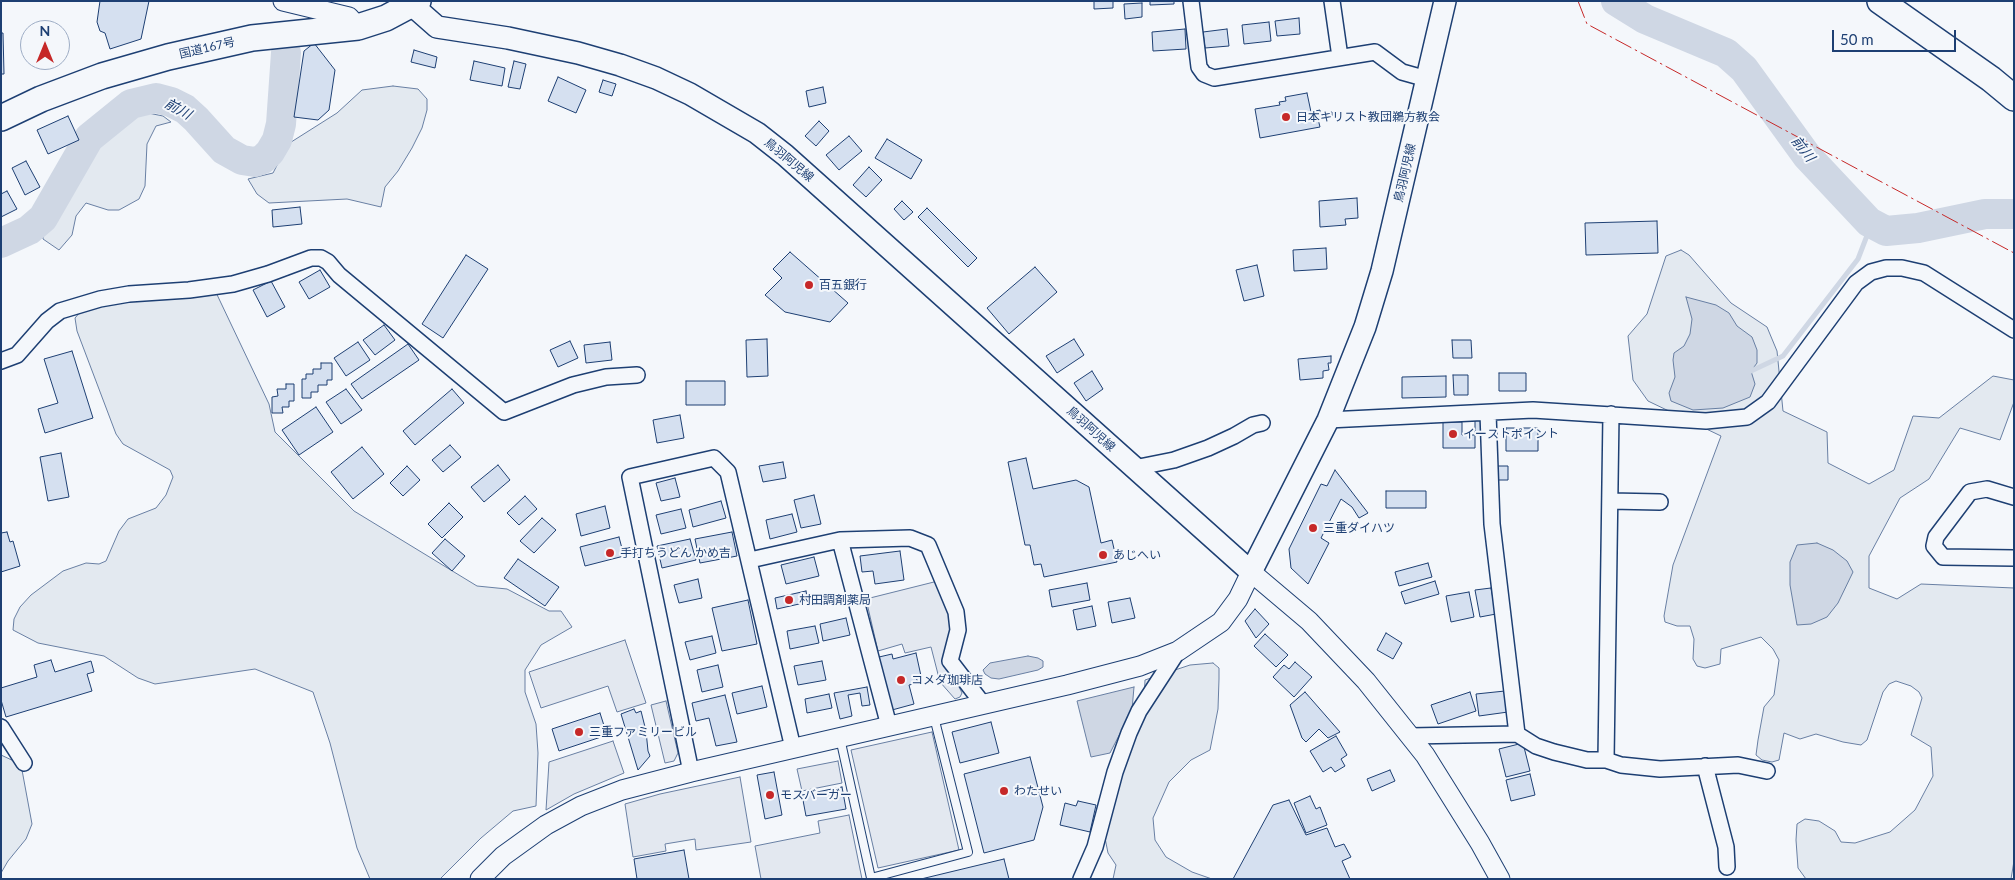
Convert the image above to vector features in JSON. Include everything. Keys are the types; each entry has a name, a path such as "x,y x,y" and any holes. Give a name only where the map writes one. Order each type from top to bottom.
{"highway":[{"name":"国道167号","path":"1,118 41,99 102,76 168,57 252,38 358,27 386,18 415,3"},
{"path":"1890,4 2014,98"}],"main road":[{"name":"鳥羽阿児線","path":"415,3 437,27 562,49 620,65 656,78 690,94 757,133 785,155 1251,572 1328,420 1365,327 1379,280 1445,1"}],"street":[{"path":"283,1 349,17 358,27"},
{"path":"1191,1 1199,67 1204,74 1214,78 1375,52 1402,72 1427,79"},
{"path":"1332,1 1340,57"},
{"path":"1,361 17,355 47,321 60,311 100,299 129,294 190,290 233,284 268,274 311,258 321,258 504,412 574,385 606,377 637,375"},
{"path":"1328,420 1534,410 1706,421 1746,417 1768,402 1856,283 1871,272 1886,268 1902,268 1924,273 2014,330"},
{"path":"1488,413 1492,524 1517,734"},
{"path":"1606,760 1611,414"},
{"path":"1134,468 1174,460 1208,448 1253,425 1262,423"},
{"path":"691,772 630,476 714,458 728,472 793,748"},
{"path":"2014,497 1987,489 1970,492 1936,538 1934,546 1943,557 2014,558"},
{"path":"1610,501 1660,502"},
{"path":"750,560 840,540 910,538 928,545 956,612 958,630 950,661 983,704"},
{"path":"840,540 889,726"},
{"path":"480,879 503,856 546,825 581,806 622,790 691,772 1067,685 1131,668 1178,651 1221,622 1238,600 1251,572 1309,621 1366,681 1425,755 1480,843 1500,879"},
{"path":"1081,879 1095,847 1115,772 1129,733 1139,711 1178,651"},
{"path":"1,727 24,764"},
{"path":"1410,736 1517,734 1536,746 1587,760 1606,760 1621,765 1652,768 1738,765 1767,771"},
{"path":"1705,766 1726,847 1727,867"}],"lane":[{"path":"840,738 871,878 968,852 934,716"}],"shaded area":[{"path":"393,86 418,89 427,99 427,110 422,128 412,148 398,171 385,187 381,207 347,199 269,203 257,194 248,179 273,173 288,144 337,113 362,90"},
{"path":"148,113 163,116 171,122 156,126 147,144 145,186 139,199 119,210 108,210 86,203 76,216 72,235 59,250 43,239 43,230 59,213 89,154 101,139 117,125 136,116"},
{"path":"1681,250 1689,255 1731,303 1767,327 1777,351 1783,411 1827,432 1828,463 1869,484 1894,470 1913,416 1939,418 1993,376 2014,380 2014,402 2000,440 1960,428 1929,479 1900,498 1869,556 1869,588 1897,599 1921,584 2014,588 2014,861 2011,879 1806,879 1798,868 1797,824 1805,819 1819,821 1835,831 1841,842 1855,843 1890,832 1915,810 1933,776 1931,747 1911,735 1922,698 1919,692 1911,686 1896,681 1889,684 1883,692 1867,740 1861,745 1816,734 1800,739 1784,733 1779,760 1772,762 1762,760 1756,755 1758,740 1764,707 1774,695 1779,660 1773,649 1761,637 1721,649 1720,664 1705,668 1697,666 1693,659 1694,639 1690,626 1677,626 1665,622 1664,616 1673,565 1721,436 1648,401 1633,380 1628,336 1647,314 1666,256"},
{"path":"211,282 269,404 275,432 354,511 477,586 507,589 549,611 561,611 572,627 541,645 525,670 525,692 536,724 538,753 536,806 513,811 481,838 440,879 370,879 357,848 330,743 313,692 255,669 155,684 138,678 104,656 38,643 13,630 14,619 20,607 31,595 63,571 86,563 99,564 106,561 119,531 128,519 156,508 166,495 173,477 170,470 123,444 116,434 77,331 75,318 82,310"},
{"path":"1686,297 1716,305 1729,313 1737,326 1752,337 1757,350 1757,363 1751,371 1755,384 1750,397 1723,408 1693,410 1671,401 1669,393 1675,377 1674,353 1684,346 1690,334 1692,319"},
{"path":"1817,543 1833,550 1847,561 1853,572 1838,603 1827,617 1811,624 1797,625 1790,585 1790,562 1797,545"},
{"path":"938,581 953,610 947,662 962,693 960,697 955,699 940,682 931,647 905,653 902,644 878,651 866,599"},
{"path":"625,640 646,703 617,712 608,686 541,708 529,672"},
{"path":"1028,656 1043,661 1043,667 1038,670 999,679 991,678 983,670 990,663"},
{"path":"1213,663 1219,668 1218,709 1210,750 1191,760 1169,782 1153,818 1155,840 1166,857 1192,872 1212,879 1113,879 1116,865 1108,853 1104,833 1102,797 1112,757 1132,710 1144,702 1145,680 1190,665"},
{"path":"1134,687 1132,710 1110,753 1091,757 1077,701"},
{"path":"666,701 678,753 674,761 665,763 651,705"},
{"path":"932,732 959,850 878,868 851,750"},
{"path":"613,741 624,773 574,794 546,810 549,762"},
{"path":"1,755 16,762 22,770 32,824 26,839 1,873"},
{"path":"838,761 842,783 802,791 797,769"},
{"path":"740,777 751,842 696,850 695,839 665,844 666,851 633,857 625,804 660,794"},
{"path":"849,815 862,879 761,879 755,846 820,833 818,821"}],"building":[{"path":"100,1 149,1 141,39 110,49 105,33 100,31 97,22"},
{"path":"1094,1 1113,1 1113,8 1094,9"},
{"path":"1150,1 1174,1 1174,4 1150,5"},
{"path":"1142,3 1142,17 1125,19 1124,4"},
{"path":"1299,18 1300,34 1277,36 1275,21"},
{"path":"1269,22 1271,41 1244,44 1242,25"},
{"path":"1185,29 1186,49 1153,51 1152,32"},
{"path":"1227,29 1229,46 1205,48 1203,32"},
{"path":"1,33 3,33 4,74 1,74"},
{"path":"314,43 335,70 329,110 318,120 294,117 304,51"},
{"path":"414,50 437,57 435,68 411,62"},
{"path":"474,61 505,68 502,86 470,80"},
{"path":"514,61 526,64 520,89 508,87"},
{"path":"558,77 586,90 576,113 548,101"},
{"path":"603,80 616,84 612,96 599,92"},
{"path":"823,87 826,103 809,107 806,91"},
{"path":"1307,93 1311,112 1320,110 1320,114 1332,112 1332,116 1318,119 1320,127 1260,138 1255,109 1280,105 1279,102 1286,101 1285,97"},
{"path":"68,116 79,140 48,154 37,130"},
{"path":"819,121 829,131 816,146 805,136"},
{"path":"849,136 862,151 839,170 826,155"},
{"path":"887,139 922,160 911,179 875,158"},
{"path":"26,161 40,187 25,195 12,168"},
{"path":"869,167 882,180 866,197 853,185"},
{"path":"7,191 17,209 1,217 1,194"},
{"path":"1357,198 1358,218 1345,219 1346,225 1320,227 1319,201"},
{"path":"902,201 913,212 904,220 894,209"},
{"path":"300,207 302,224 273,227 272,210"},
{"path":"927,208 977,258 968,267 918,217"},
{"path":"1657,221 1658,253 1586,255 1585,223"},
{"path":"1326,248 1327,269 1294,271 1293,250"},
{"path":"790,252 848,303 830,322 785,312 765,295 782,278 773,269"},
{"path":"466,255 488,269 443,338 422,324"},
{"path":"1257,265 1264,296 1244,301 1236,270"},
{"path":"1035,267 1057,292 1009,334 987,308"},
{"path":"320,270 330,287 309,299 299,282"},
{"path":"271,281 285,307 267,317 253,290"},
{"path":"384,325 395,340 375,355 363,340"},
{"path":"767,339 768,376 747,377 746,340"},
{"path":"1074,339 1084,355 1057,373 1046,356"},
{"path":"1452,340 1471,340 1472,358 1453,358"},
{"path":"570,341 578,358 558,367 550,350"},
{"path":"358,342 370,360 346,376 334,358"},
{"path":"610,342 612,360 586,363 584,345"},
{"path":"408,344 419,360 362,399 351,384"},
{"path":"72,351 93,418 45,433 38,409 58,403 44,359"},
{"path":"1331,356 1331,363 1328,363 1329,370 1323,371 1323,378 1300,380 1298,359"},
{"path":"321,363 332,363 332,380 327,380 327,385 318,385 318,392 311,392 311,398 302,398 302,379 306,379 306,374 313,374 313,369 321,369"},
{"path":"1092,371 1103,389 1086,401 1074,383"},
{"path":"1499,373 1526,373 1526,391 1499,391"},
{"path":"1453,375 1468,375 1468,395 1454,395"},
{"path":"1446,376 1446,397 1402,398 1402,377"},
{"path":"686,381 725,381 725,405 686,405"},
{"path":"286,384 294,384 294,401 289,401 289,407 282,407 283,413 272,413 272,397 278,396 277,389 286,389"},
{"path":"346,389 362,410 341,424 326,402"},
{"path":"452,389 464,403 415,445 403,431"},
{"path":"316,407 333,432 299,455 282,430"},
{"path":"680,415 684,438 657,443 653,420"},
{"path":"1475,420 1485,420 1485,433 1475,433"},
{"path":"1443,422 1462,422 1462,435 1475,435 1475,448 1443,448"},
{"path":"1506,428 1538,428 1538,451 1506,451"},
{"path":"450,445 461,457 443,472 432,460"},
{"path":"362,447 384,474 353,499 331,472"},
{"path":"61,453 69,497 48,501 40,457"},
{"path":"1026,458 1033,489 1076,480 1089,487 1101,543 1112,540 1117,562 1044,577 1041,564 1034,565 1030,545 1025,545 1008,462"},
{"path":"783,462 786,478 763,482 759,466"},
{"path":"498,465 510,480 484,502 471,487"},
{"path":"407,466 420,480 403,496 390,483"},
{"path":"1497,466 1508,466 1508,480 1498,480"},
{"name":"三重ダイハツ","path":"1335,470 1368,513 1359,518 1352,507 1341,499 1321,538 1329,543 1308,584 1291,568 1289,549 1321,484 1327,486"},
{"path":"675,478 680,497 661,501 656,483"},
{"path":"1386,491 1426,491 1426,508 1386,508"},
{"path":"814,495 821,524 801,528 794,500"},
{"path":"525,496 537,509 519,525 507,513"},
{"path":"721,501 726,518 693,527 689,510"},
{"path":"449,503 463,517 442,538 428,524"},
{"path":"605,506 610,528 581,536 576,514"},
{"path":"681,509 686,528 661,534 656,515"},
{"path":"792,514 797,532 770,539 766,520"},
{"path":"542,518 556,530 534,553 520,541"},
{"path":"7,532 10,542 13,541 20,566 1,572 1,533"},
{"path":"732,532 737,556 700,563 695,539"},
{"path":"619,537 624,556 585,566 580,547"},
{"path":"445,539 465,556 452,571 432,553"},
{"path":"690,539 696,560 662,568 657,546"},
{"path":"900,551 904,580 875,584 873,571 862,572 860,556"},
{"path":"814,557 819,576 786,584 781,565"},
{"path":"518,559 559,587 545,606 504,578"},
{"path":"1428,563 1432,577 1399,586 1395,572"},
{"path":"698,579 702,598 679,603 674,585"},
{"path":"1435,581 1439,594 1405,604 1401,592"},
{"path":"1087,583 1090,600 1052,607 1049,590"},
{"path":"1491,588 1496,614 1480,617 1475,590"},
{"path":"806,591 808,602 777,609 775,598"},
{"path":"1469,592 1474,617 1451,622 1446,596"},
{"path":"1130,598 1135,618 1112,623 1108,602"},
{"path":"748,600 757,644 722,651 712,608"},
{"path":"1092,606 1096,626 1077,630 1073,610"},
{"path":"1255,609 1269,624 1256,638 1245,621"},
{"path":"846,618 850,635 823,641 820,624"},
{"path":"815,626 819,643 790,649 787,631"},
{"path":"1386,633 1402,643 1393,659 1377,650"},
{"path":"1265,634 1288,655 1276,667 1254,646"},
{"path":"712,636 716,653 690,660 685,642"},
{"name":"コメダ珈琲店","path":"916,653 921,676 916,677 918,683 909,685 914,704 892,710 879,657 892,654 893,659"},
{"path":"51,660 55,672 91,661 94,672 87,674 92,691 6,717 1,700 1,688 37,677 34,665"},
{"path":"822,661 826,680 798,685 794,666"},
{"path":"1295,662 1312,677 1294,697 1273,677 1284,665 1289,669"},
{"path":"718,665 723,687 702,692 697,670"},
{"path":"762,686 767,707 737,714 732,693"},
{"path":"867,687 870,705 862,706 860,693 848,695 852,716 840,719 834,693"},
{"path":"1505,691 1508,712 1479,716 1476,694"},
{"path":"1305,692 1340,732 1328,738 1319,729 1306,742 1302,738 1290,705"},
{"path":"1470,692 1476,711 1438,724 1431,705"},
{"path":"829,694 832,708 807,713 805,699"},
{"path":"725,695 737,742 716,746 709,718 696,721 692,703"},
{"path":"634,709 636,713 641,711 650,756 638,770 621,714"},
{"name":"三重ファミリービル","path":"600,713 607,735 559,751 552,729"},
{"path":"991,722 999,753 960,763 952,732"},
{"path":"1336,736 1347,755 1341,759 1345,766 1335,772 1331,767 1323,772 1310,751"},
{"path":"1523,743 1530,771 1506,777 1499,749"},
{"name":"わたせい","path":"1030,757 1043,807 1034,840 984,853 964,774"},
{"path":"1390,770 1395,781 1372,791 1367,779"},
{"name":"モスバーガー","path":"774,772 782,815 765,819 757,775"},
{"path":"1530,774 1535,795 1511,801 1506,780"},
{"path":"842,787 846,809 806,816 802,795"},
{"path":"1310,796 1316,809 1320,807 1327,825 1306,833 1294,803"},
{"path":"1289,800 1306,835 1327,828 1335,847 1344,844 1351,857 1342,861 1350,879 1233,879 1273,805"},
{"path":"1078,801 1096,805 1090,832 1060,825 1065,803 1076,806"},
{"path":"684,850 689,879 637,879 634,859"},
{"path":"1004,859 1009,879 921,879"}],"waterway":[{"name":"前川","path":"1616,1 1645,19 1726,53 1744,69 1807,156 1869,222 1886,231 1918,228 1985,214 2014,214"},
{"name":"前川","path":"1,243 29,230 43,218 89,138 131,104 156,98 171,102 185,109 224,150 242,160 255,162 263,159 277,140 281,124 286,53"},
{"path":"1751,371 1783,356 1858,259 1868,233 1869,222"}],"power":[{"path":"1578,1 1587,24 2014,253"}],"place":[{"name":"日本キリスト教団鵜方教会","path":"1286,117"},
{"name":"百五銀行","path":"809,285"},
{"name":"イーストポイント","path":"1453,434"},
{"name":"三重ダイハツ","path":"1313,528"},
{"name":"手打ちうどん かめ吉","path":"610,553"},
{"name":"あじへい","path":"1103,555"},
{"name":"村田調剤薬局","path":"789,600"},
{"name":"コメダ珈琲店","path":"901,680"},
{"name":"三重ファミリービル","path":"579,732"},
{"name":"わたせい","path":"1004,791"},
{"name":"モスバーガー","path":"770,795"}]}
